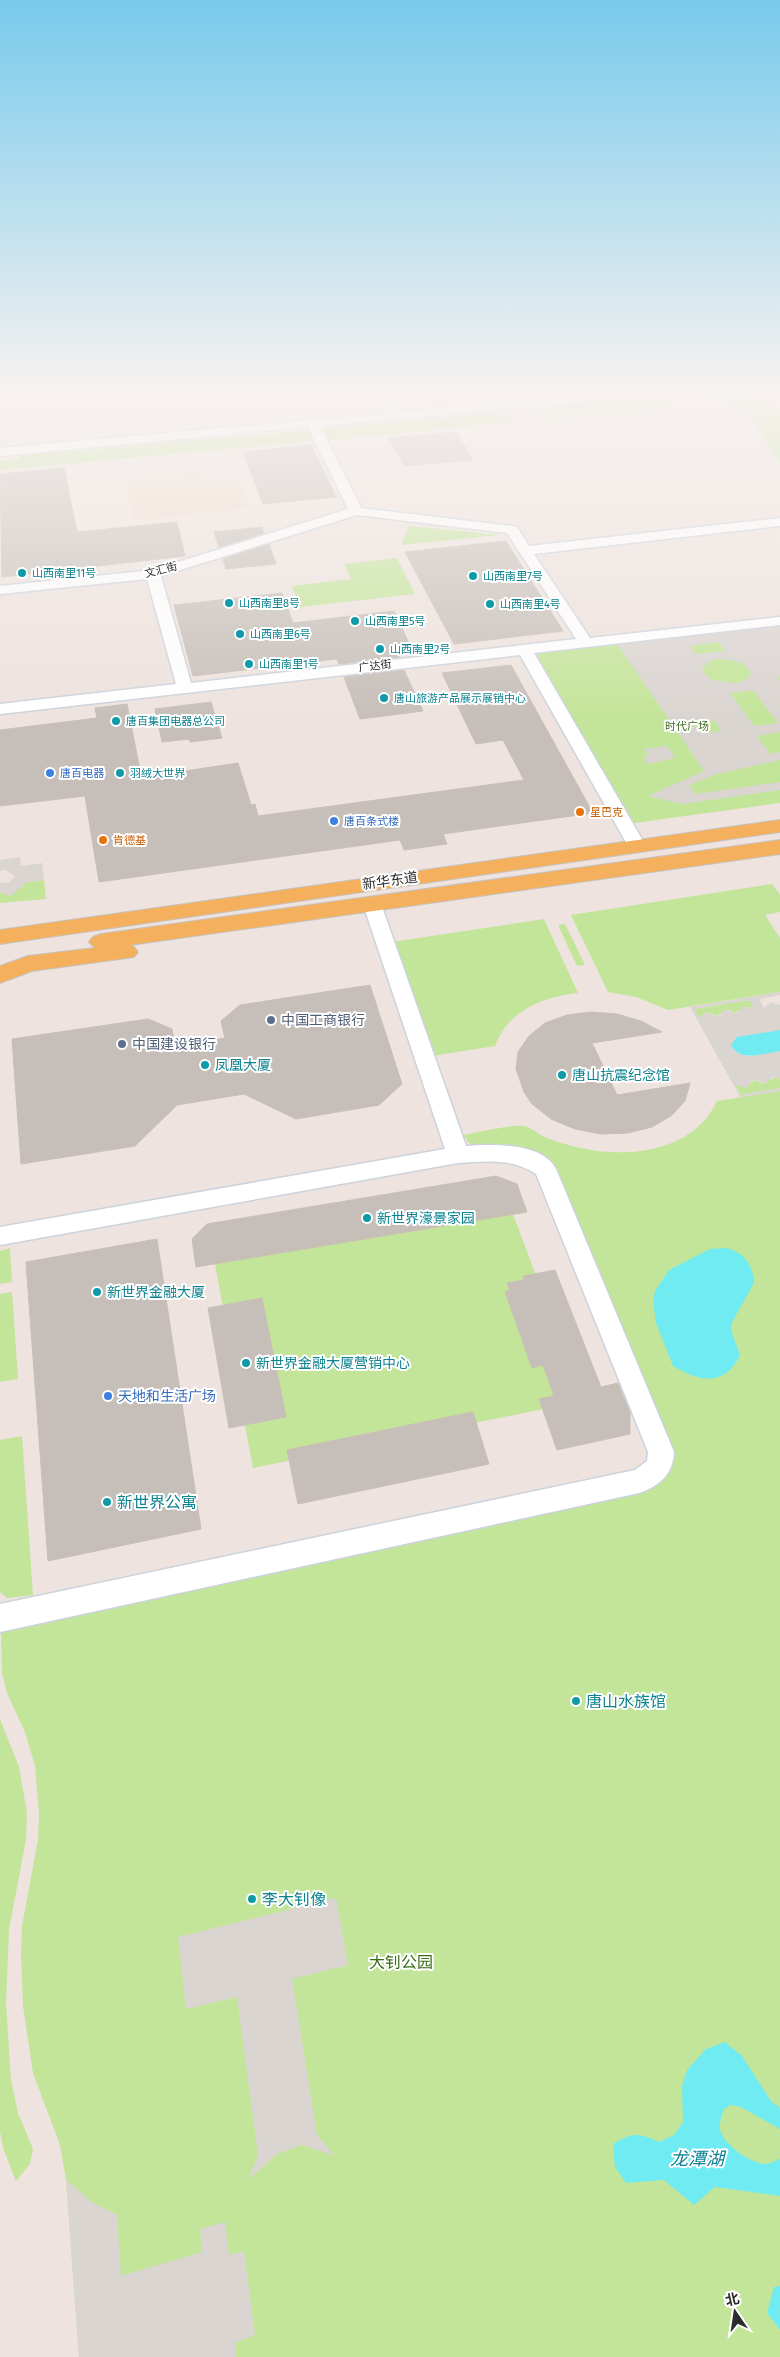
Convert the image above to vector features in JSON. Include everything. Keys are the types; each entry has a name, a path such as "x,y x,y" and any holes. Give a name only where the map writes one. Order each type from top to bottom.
{"main road":[{"name":"新华东道","path":"0,937 780,826"},
{"name":"新华东道","path":"0,956 780,847"},
{"path":"0,923 29,924 131,911 175,912"},
{"path":"0,975 28,964 161,948 228,924"}],"street":[{"path":"351,501 356,511"},
{"name":"文汇街","path":"0,590 153,574 356,511 512,530 525,551"},
{"path":"587,644 525,551 780,522"},
{"path":"153,574 185,688"},
{"name":"广达街","path":"0,709 780,621"},
{"path":"524,649 637,846"},
{"path":"372,904 458,1156"},
{"path":"0,1236 458,1156 502,1152 516,1154 534,1160 545,1169 661,1452 661,1463 652,1475 639,1481 0,1618"}],"shaded area":[{"path":"130,501 247,501 250,508 135,520"},
{"path":"777,625 780,628 780,676 777,677 780,681 780,732 757,736 770,754 780,752 780,760 717,774 689,785 695,794 780,782 780,790 682,804 648,796 704,771 618,645","holes":["719,642 725,651 696,654 690,646","717,659 732,660 744,664 751,672 747,679 736,683 712,680 703,672 702,668 710,661","753,690 778,723 754,726 730,693","715,721 721,731 701,733 694,724"]},
{"path":"667,746 675,758 648,764 643,757 649,756 644,749"},
{"path":"20,857 21,866 42,863 44,880 23,883 23,886 10,896 0,892 0,883 10,882 15,876 5,870 0,871 0,860"},
{"path":"780,992 780,995 759,999 764,1008 771,1002 780,1005 780,1030 737,1037 732,1048 739,1054 748,1056 780,1051 780,1079 777,1077 771,1078 766,1084 757,1080 751,1081 747,1088 734,1085 740,1095 780,1088 780,1091 740,1097 690,1007","holes":["749,1000 754,1009 743,1006 740,1012 734,1013 725,1009 721,1015 715,1016 706,1012 699,1018 694,1009"]},
{"path":"336,1898 348,1965 292,1979 317,2135 335,2156 302,2145 277,2154 248,2180 258,2155 237,1997 186,2009 178,1937"},
{"path":"66,2180 92,2202 117,2215 121,2276 202,2252 200,2229 225,2222 229,2255 244,2251 255,2335 235,2343 236,2357 79,2357"}],"green space":[{"path":"409,526 500,535 401,545"},
{"path":"397,558 415,594 300,607 292,586 351,579 344,564"},
{"name":"时代广场","path":"780,625 780,803 634,823 536,659 537,654 552,649 618,645"},
{"path":"44,880 46,899 0,903 0,892 10,896 22,883"},
{"path":"772,884 780,895 780,912 765,915 780,938 780,992 668,1010 636,997 608,992 571,915"},
{"path":"544,919 578,993 553,998 529,1007 508,1023 495,1046 432,1056 392,942"},
{"path":"565,924 585,965 577,966 558,925"},
{"path":"749,1000 755,1009 748,1007 734,1013 730,1010 715,1016 711,1013 699,1018 694,1009"},
{"path":"777,1077 780,1079 780,1088 740,1095 734,1084 741,1086 757,1080 761,1083"},
{"name":"大钊公园","path":"780,1091 780,2357 79,2357 66,2180 60,2145 33,2073 23,2006 22,1926 38,1840 39,1814 35,1766 25,1732 7,1693 2,1673 1,1631 650,1490 665,1477 673,1459 553,1166 469,1143 463,1135 503,1127 523,1126 555,1141 589,1150 632,1152 653,1149 673,1143 691,1133 706,1119 717,1101"},
{"path":"510,1206 583,1401 253,1468 214,1259"},
{"path":"10,1248 12,1282 0,1284 0,1251"},
{"path":"12,1292 18,1379 0,1382 0,1294"},
{"path":"22,1436 33,1595 7,1598 0,1592 0,1440"},
{"path":"0,1719 19,1767 27,1813 26,1840 9,1929 6,2003 11,2080 18,2113 33,2149 30,2164 16,2181 3,2148 0,2131"}],"water":[{"path":"780,1030 780,1051 753,1056 740,1054 731,1045 737,1037"},
{"path":"726,1248 743,1256 752,1270 754,1283 731,1324 732,1333 740,1355 734,1365 719,1377 702,1378 692,1376 673,1366 656,1323 653,1301 655,1291 669,1270 710,1249"},
{"name":"龙潭湖","path":"725,2042 742,2056 771,2101 780,2108 780,2129 741,2107 731,2105 724,2109 720,2122 722,2135 738,2152 759,2163 771,2163 780,2159 780,2196 715,2187 694,2205 664,2180 626,2183 615,2167 613,2144 626,2137 636,2135 659,2142 674,2135 683,2122 682,2086 687,2070 706,2049"},
{"path":"780,2286 780,2330 767,2313 774,2287"}],"building":[{"path":"1,501 71,501 77,532 177,522 185,556 2,577"},
{"path":"262,501 294,501 263,504"},
{"path":"262,527 264,533 219,547 214,532"},
{"path":"506,541 563,631 454,644 405,552"},
{"path":"269,544 276,564 226,569 223,559"},
{"path":"282,593 293,623 394,611 412,650 396,652 399,657 339,664 337,659 193,676 174,605"},
{"path":"511,665 593,813 443,834 447,844 404,850 400,840 99,882 85,796 0,806 0,730 97,718 95,708 127,704 141,775 172,771 172,773 238,763 251,805 255,804 258,816 524,780 503,740 476,744 442,673"},
{"name":"唐山旅游产品展示展销中心","path":"404,670 423,711 360,719 344,677"},
{"path":"211,702 222,738 190,742 189,739 162,742 155,709"},
{"name":"凤凰大厦","path":"370,985 402,1084 379,1105 296,1119 244,1094 177,1105 135,1146 21,1164 12,1039 148,1019 172,1029 175,1046 225,1038 221,1021 240,1005"},
{"name":"唐山抗震纪念馆","path":"591,1012 617,1014 641,1021 662,1032 592,1043 617,1095 690,1083 685,1101 671,1116 652,1127 628,1133 601,1134 575,1129 551,1119 532,1104 524,1092 516,1069 518,1052 529,1036 545,1023 567,1015"},
{"name":"新世界濠景家园","path":"496,1176 517,1184 527,1212 196,1267 192,1239 207,1224"},
{"name":"天地和生活广场","path":"157,1239 201,1529 48,1561 26,1262"},
{"path":"555,1270 601,1387 618,1383 630,1412 630,1434 557,1450 539,1399 554,1396 543,1365 532,1368 505,1292 510,1290 507,1283 524,1280 523,1276"},
{"name":"新世界金融大厦营销中心","path":"262,1298 286,1417 229,1428 208,1308"},
{"path":"473,1412 489,1464 298,1504 287,1450"}],"place":[{"name":"山西南里11号","path":"22,573"},
{"name":"山西南里7号","path":"473,576"},
{"name":"山西南里8号","path":"229,603"},
{"name":"山西南里4号","path":"490,604"},
{"name":"山西南里5号","path":"355,621"},
{"name":"山西南里6号","path":"240,634"},
{"name":"山西南里2号","path":"380,649"},
{"name":"山西南里1号","path":"249,664"},
{"name":"唐山旅游产品展示展销中心","path":"384,698"},
{"name":"唐百集团电器总公司","path":"116,721"},
{"name":"唐百电器","path":"50,773"},
{"name":"羽绒大世界","path":"120,773"},
{"name":"星巴克","path":"580,812"},
{"name":"唐百条式楼","path":"334,821"},
{"name":"肯德基","path":"103,840"},
{"name":"中国工商银行","path":"271,1020"},
{"name":"中国建设银行","path":"122,1044"},
{"name":"凤凰大厦","path":"205,1065"},
{"name":"唐山抗震纪念馆","path":"562,1075"},
{"name":"新世界濠景家园","path":"367,1218"},
{"name":"新世界金融大厦","path":"97,1292"},
{"name":"新世界金融大厦营销中心","path":"246,1363"},
{"name":"天地和生活广场","path":"108,1396"},
{"name":"新世界公寓","path":"107,1502"},
{"name":"唐山水族馆","path":"576,1701"},
{"name":"李大钊像","path":"252,1899"}]}
